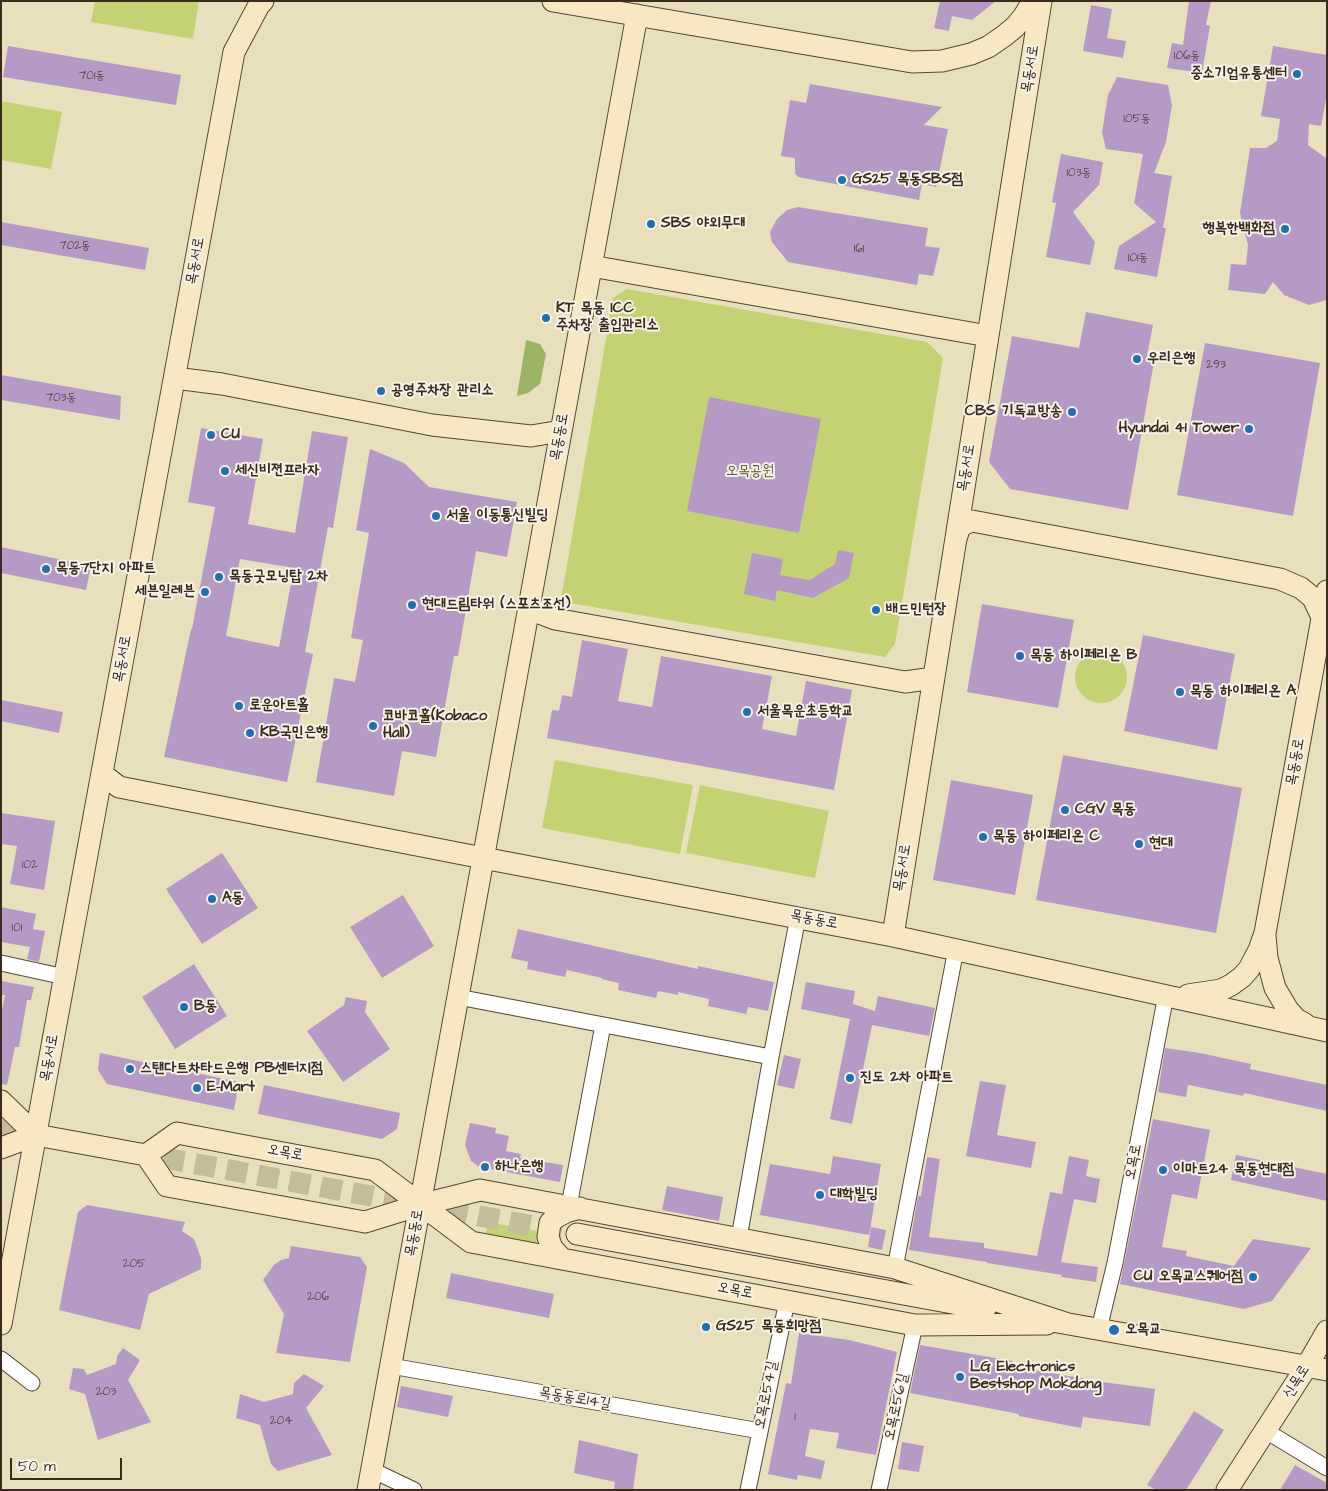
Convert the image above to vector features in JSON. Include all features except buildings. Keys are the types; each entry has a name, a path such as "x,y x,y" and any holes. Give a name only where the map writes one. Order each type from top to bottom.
{"main road":[{"name":"목동서로","path":"553,1 912,62 942,61 971,54 996,42 1015,27 1033,1"},
{"name":"목동서로","path":"893,936 1042,1"},
{"name":"목동서로","path":"1,1324 234,52 261,3"},
{"name":"목동동로","path":"370,1480 637,15"},
{"path":"592,266 988,336"},
{"path":"175,378 222,384 432,425 531,436 561,432"},
{"path":"956,539 960,526 972,521 1280,579 1300,588 1313,598 1322,617"},
{"name":"목동동로","path":"1143,990 1191,996 1221,990 1231,985 1249,969 1259,950 1265,933 1327,591"},
{"path":"530,606 542,614 555,619 886,679 905,682 934,678"},
{"path":"102,774 119,786 483,858"},
{"name":"목동동로","path":"483,858 893,936 1318,1029"},
{"name":"목동동로","path":"1265,933 1267,958 1275,988 1288,1010 1296,1019 1318,1029"},
{"path":"1,1101 36,1135"},
{"name":"오목로","path":"1065,1324 895,1268 480,1190 420,1205 364,1222 167,1186 146,1155 176,1133 375,1170 420,1205 471,1242 915,1325 1065,1324"},
{"path":"1,1148 36,1135 146,1155"},
{"path":"562,1259 552,1248 548,1237 550,1224 555,1218 574,1207"},
{"name":"오목로","path":"577,1234 1065,1324 1317,1368"},
{"name":"신목로","path":"1227,1490 1266,1431 1317,1368 1327,1331"}],"street":[{"path":"739,1238 798,917"},
{"path":"895,1268 956,950"},
{"path":"1,963 65,977"},
{"name":"오목로","path":"1099,1329 1115,1263 1166,995"},
{"path":"458,997 771,1057"},
{"path":"574,1207 603,1025"},
{"name":"오목로54길","path":"748,1490 787,1301"},
{"name":"오목로56길","path":"880,1490 915,1325"},
{"path":"1,1359 32,1383"},
{"name":"목동동로14길","path":"391,1366 760,1431"},
{"path":"1266,1431 1327,1468"},
{"name":"목동동로","path":"370,1480 414,1490"}],"green space":[{"path":"95,1 199,1 193,39 91,22"},
{"path":"1,101 62,112 51,169 1,160"},
{"name":"오목공원","path":"627,289 927,342 943,358 895,644 885,657 575,604 558,606 563,588 613,298"},
{"path":"526,340 540,344 546,354 540,384 528,393 517,396"},
{"path":"1101,651 1115,655 1123,663 1127,677 1123,691 1115,699 1101,703 1087,699 1079,691 1075,677 1079,663 1087,655"},
{"path":"555,760 693,785 680,854 542,828"},
{"path":"700,785 829,811 815,878 686,853"},
{"path":"488,1222 537,1231 536,1247 484,1242"}],"tunnel":[{"path":"1,1129 43,1136"},
{"path":"132,1152 577,1234"}],"place":[{"name":"중소기업유통센터","path":"1297,74"},
{"name":"GS25 목동SBS점","path":"842,180"},
{"name":"SBS 야외무대","path":"651,224"},
{"name":"행복한백화점","path":"1285,229"},
{"name":"KT 목동 ICC 주차장 출입관리소","path":"546,318"},
{"name":"우리은행","path":"1137,359"},
{"name":"공영주차장 관리소","path":"381,391"},
{"name":"CBS 기독교방송","path":"1072,412"},
{"name":"Hyundai 41 Tower","path":"1249,429"},
{"name":"CU","path":"211,435"},
{"name":"세신비젼프라자","path":"225,471"},
{"name":"서울 이동통신빌딩","path":"436,516"},
{"name":"목동7단지 아파트","path":"46,569"},
{"name":"목동굿모닝탑 2차","path":"219,577"},
{"name":"세븐일레븐","path":"205,592"},
{"name":"현대드림타워 (스포츠조선)","path":"412,605"},
{"name":"배드민턴장","path":"876,610"},
{"name":"목동 하이페리온 B","path":"1020,656"},
{"name":"목동 하이페리온 A","path":"1180,692"},
{"name":"로운아트홀","path":"239,706"},
{"name":"서울목운초등학교","path":"747,712"},
{"name":"코바코홀(Kobaco Hall)","path":"373,726"},
{"name":"KB국민은행","path":"250,733"},
{"name":"CGV 목동","path":"1065,810"},
{"name":"목동 하이페리온 C","path":"983,837"},
{"name":"현대","path":"1139,844"},
{"name":"A동","path":"212,899"},
{"name":"B동","path":"184,1007"},
{"name":"스탠다트차타드은행 PB센터지점","path":"130,1069"},
{"name":"진도 2차 아파트","path":"850,1078"},
{"name":"E-Mart","path":"197,1088"},
{"name":"하나은행","path":"485,1167"},
{"name":"이마트24 목동현대점","path":"1163,1170"},
{"name":"대학빌딩","path":"820,1195"},
{"name":"CU 오목교스퀘어점","path":"1253,1277"},
{"name":"GS25 목동희망점","path":"706,1327"},
{"name":"오목교","path":"1114,1330"},
{"name":"LG Electronics Bestshop Mokdong","path":"960,1377"}]}
